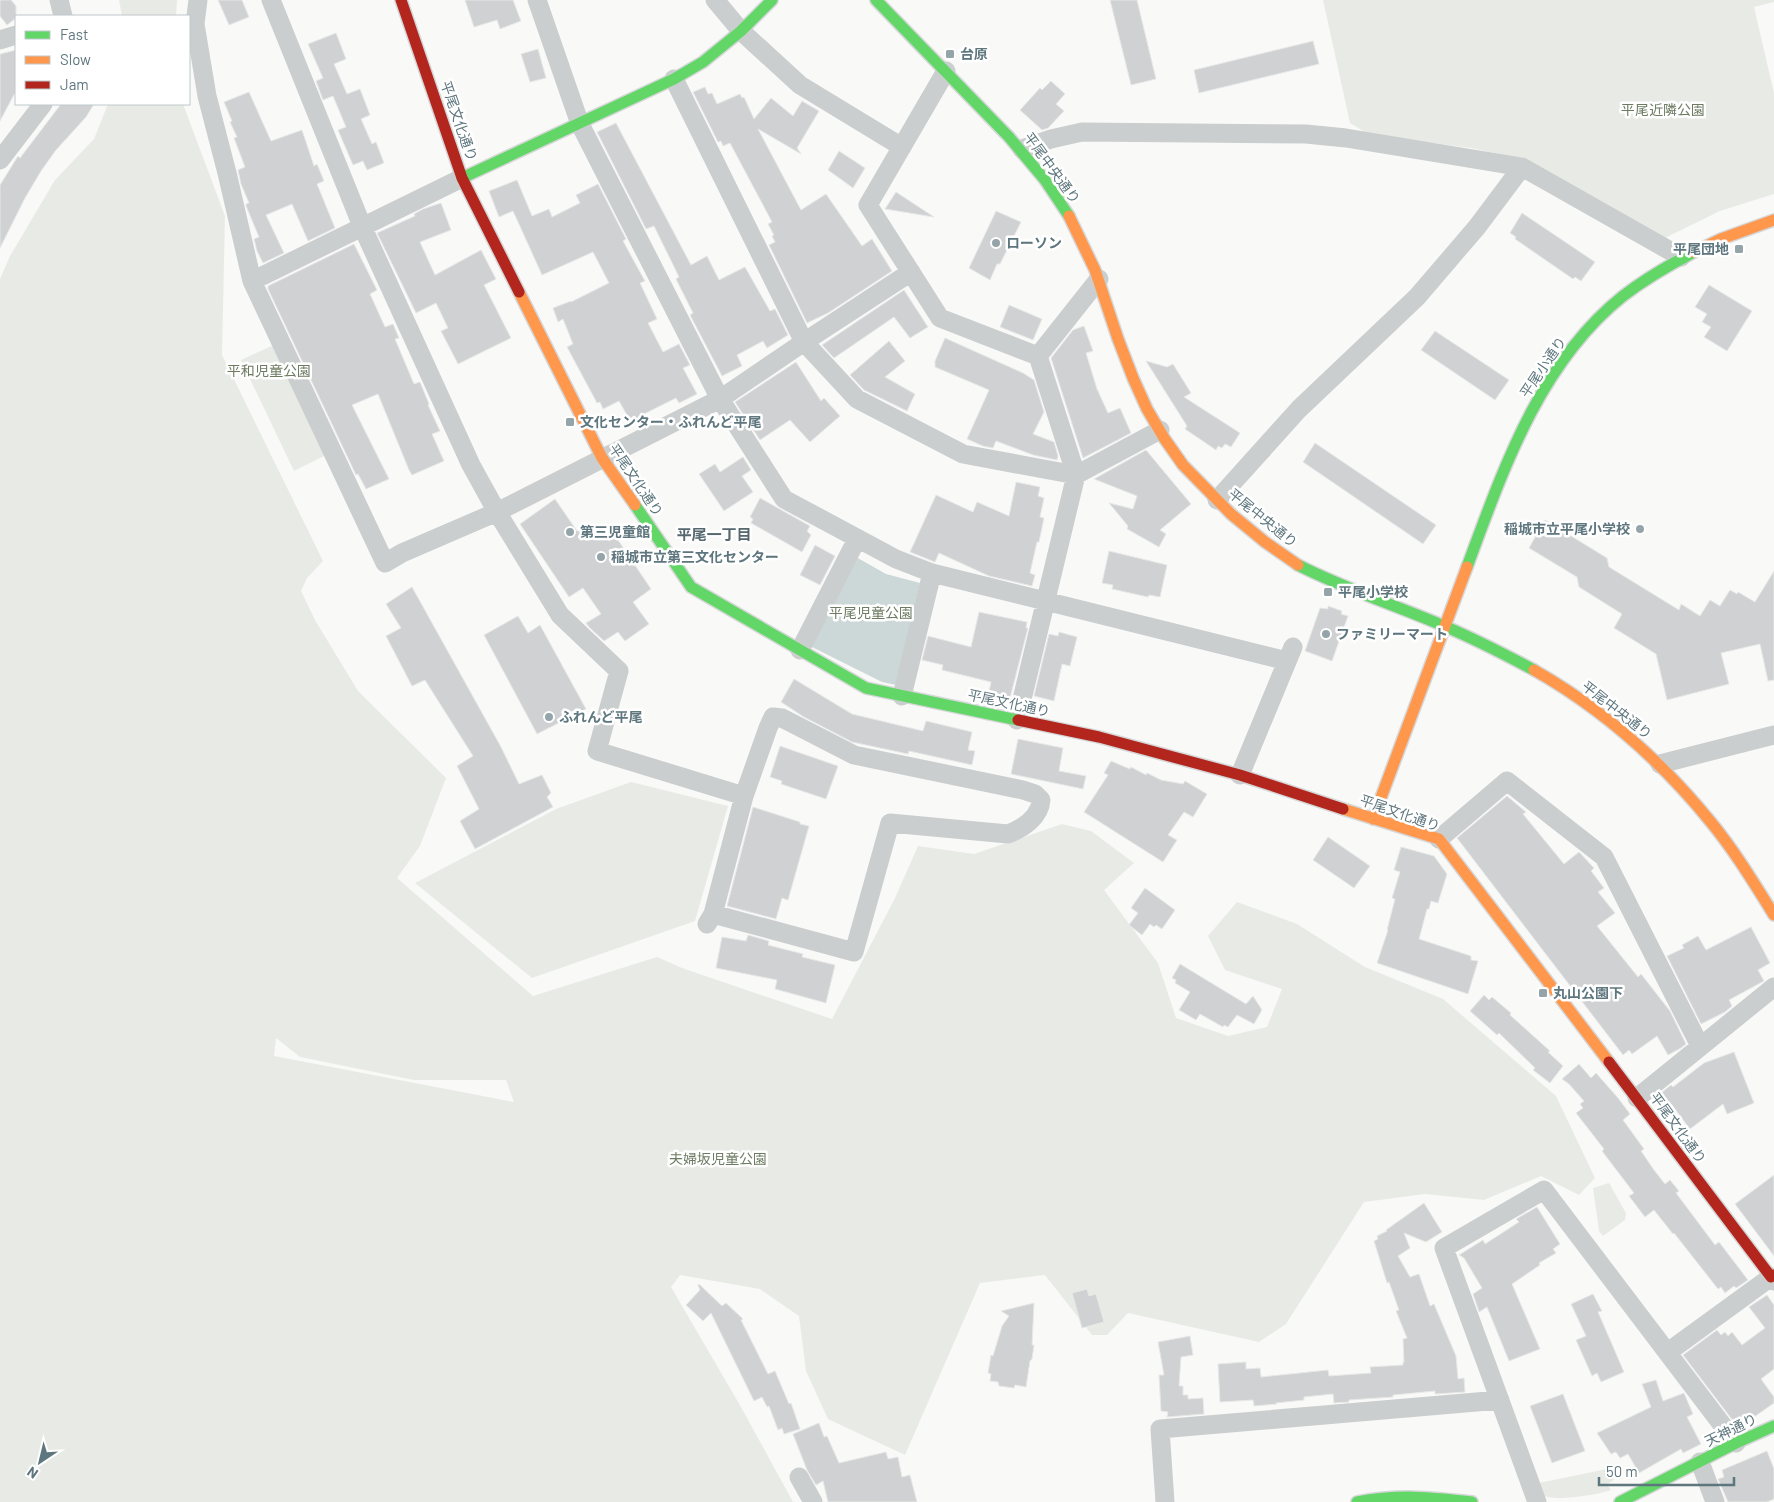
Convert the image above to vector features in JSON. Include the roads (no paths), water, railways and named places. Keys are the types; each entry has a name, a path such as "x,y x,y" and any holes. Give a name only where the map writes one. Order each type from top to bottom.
{"street":[{"path":"59,0 64,15"},
{"path":"198,0 196,24 207,96 252,281 385,563 402,553 497,512 720,399 911,272"},
{"path":"271,0 362,226 471,465 497,512 560,615 619,672 597,751 744,796"},
{"name":"平尾文化通り","path":"401,0 462,178 602,458 691,587 866,688 1099,737 1240,775 1373,819 1438,838 1773,1278"},
{"path":"537,0 580,124 720,399 784,499 856,539 896,559 932,573 1046,602 1290,654 1240,775"},
{"path":"715,0 741,31 800,86 902,147"},
{"path":"252,281 462,178 674,79 703,62 741,31 772,0"},
{"name":"平尾中央通り","path":"876,0 1022,149 1047,181 1081,238 1099,279 1120,347 1140,394 1160,430 1182,463 1232,516 1269,545 1298,564 1349,588 1444,626 1518,661 1566,689 1613,723 1660,764 1694,802 1726,841 1760,890 1774,915"},
{"path":"0,40 15,35"},
{"path":"946,71 868,205 940,318 1038,356"},
{"path":"674,79 804,342 857,399 963,454 1076,475 1160,430"},
{"path":"0,160 42,105"},
{"path":"1022,149 1051,139 1082,132 1306,134 1346,138 1522,167 1681,257"},
{"path":"1217,500 1299,408 1417,297 1478,227 1522,167"},
{"name":"平尾小通り","path":"1373,819 1504,467 1523,426 1544,390 1582,336 1609,308 1638,285 1681,257 1731,235 1774,220"},
{"path":"1038,356 1099,279"},
{"path":"1017,720 1076,475 1038,356"},
{"path":"800,650 856,539"},
{"path":"902,696 932,573"},
{"path":"774,717 782,718 854,755 1024,790 1036,794 1042,800 1041,809 1031,820 1008,834 890,823 854,952 710,919 744,796 768,728 774,717"},
{"path":"1660,764 1774,736"},
{"path":"1438,838 1507,781 1604,857 1700,1046"},
{"path":"1637,1098 1774,987"},
{"path":"1537,1502 1444,1248 1544,1190 1736,1443"},
{"path":"1668,1352 1773,1278"},
{"path":"1165,1502 1160,1429 1500,1400"},
{"name":"天神通り","path":"1620,1502 1736,1443 1774,1426"},
{"path":"1700,1462 1715,1502"},
{"path":"799,1477 813,1502"},
{"path":"1357,1502 1377,1498 1421,1496 1472,1502"}],"place":[{"name":"台原","path":"950,54"},
{"name":"ローソン","path":"996,243"},
{"name":"平尾団地","path":"1739,249"},
{"name":"文化センター・ふれんど平尾","path":"570,422"},
{"name":"稲城市立平尾小学校","path":"1640,529"},
{"name":"第三児童館","path":"570,532"},
{"name":"稲城市立第三文化センター","path":"601,557"},
{"name":"平尾小学校","path":"1328,592"},
{"name":"ファミリーマート","path":"1326,634"},
{"name":"ふれんど平尾","path":"549,717"},
{"name":"丸山公園下","path":"1543,993"}],"district":[{"name":"平尾一丁目","path":"714,535"}],"park label":[{"name":"平尾近隣公園","path":"1663,110"},
{"name":"平和児童公園","path":"269,371"},
{"name":"平尾児童公園","path":"871,613"},
{"name":"夫婦坂児童公園","path":"718,1159"}]}
